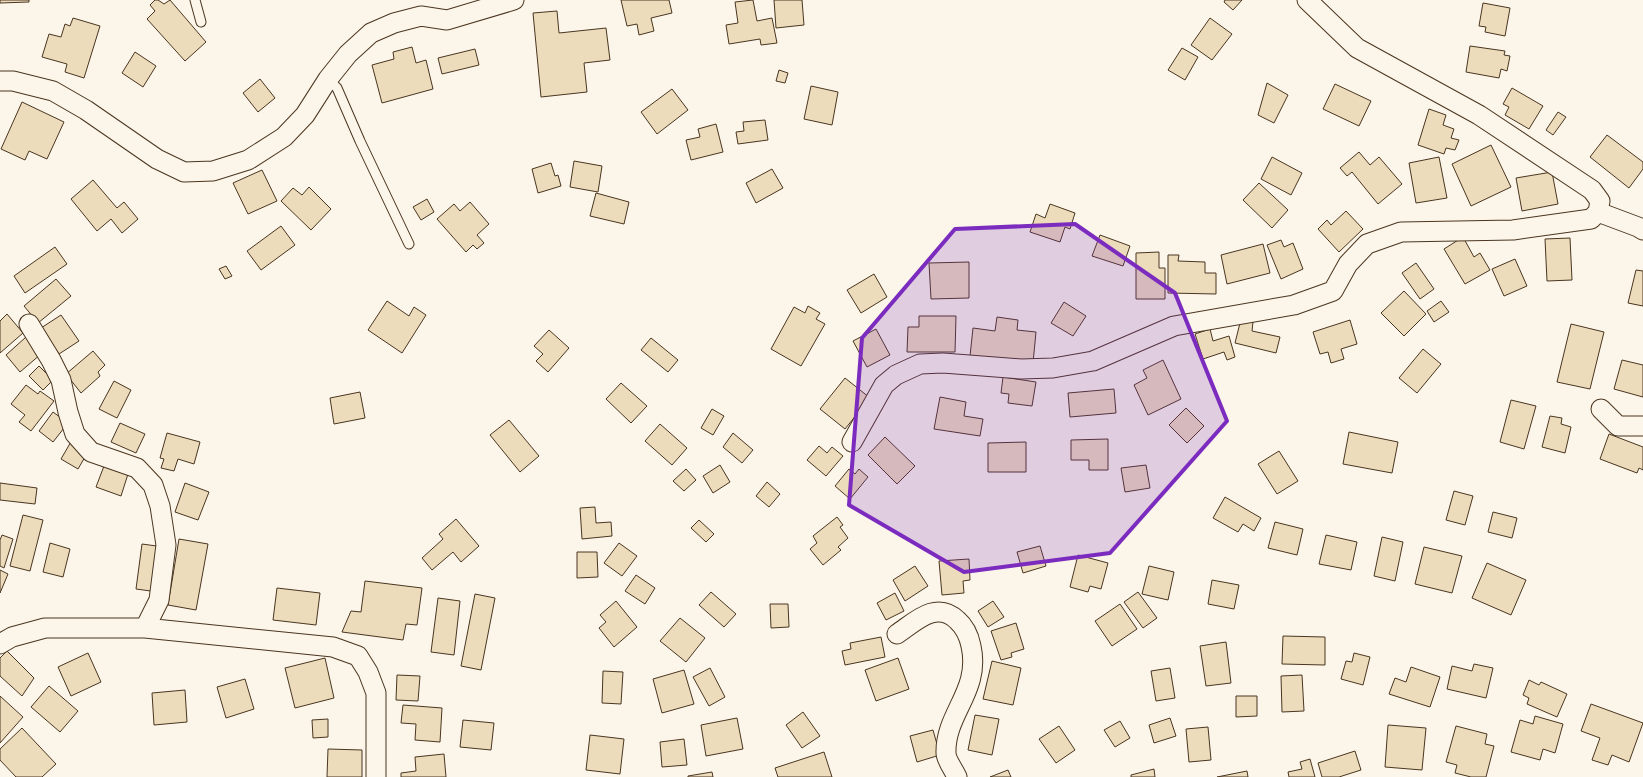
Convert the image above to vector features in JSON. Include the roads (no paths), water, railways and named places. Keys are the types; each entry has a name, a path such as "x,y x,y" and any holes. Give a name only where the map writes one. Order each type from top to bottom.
{"street":[{"path":"0,81 13,81 53,91 86,110 157,160 184,172 213,172 248,160 284,137 305,115 328,79 348,54 371,33 394,23 421,16 447,20 514,0"},
{"path":"852,442 884,385 896,375 920,364 943,363 1020,369 1053,368 1093,361 1174,326 1294,305 1333,291 1348,264 1367,244 1401,232 1513,230 1591,219 1598,212 1600,201 1592,190 1479,115 1357,48 1307,0"},
{"path":"1598,212 1643,230"},
{"path":"29,324 52,360 61,380 68,412 76,434 91,452 137,468 153,485 160,506 166,545 159,600 145,628"},
{"path":"1601,409 1618,426 1643,426"},
{"path":"897,634 926,614 934,611 951,615 964,627 968,634 973,655 972,674 967,692 956,714 948,737 946,755 957,777"},
{"path":"0,644 12,637 45,628 145,628 332,647 358,656 368,672 376,693 376,777"}],"lane":[{"path":"195,0 202,22"},
{"path":"328,79 337,88 409,244"}]}
